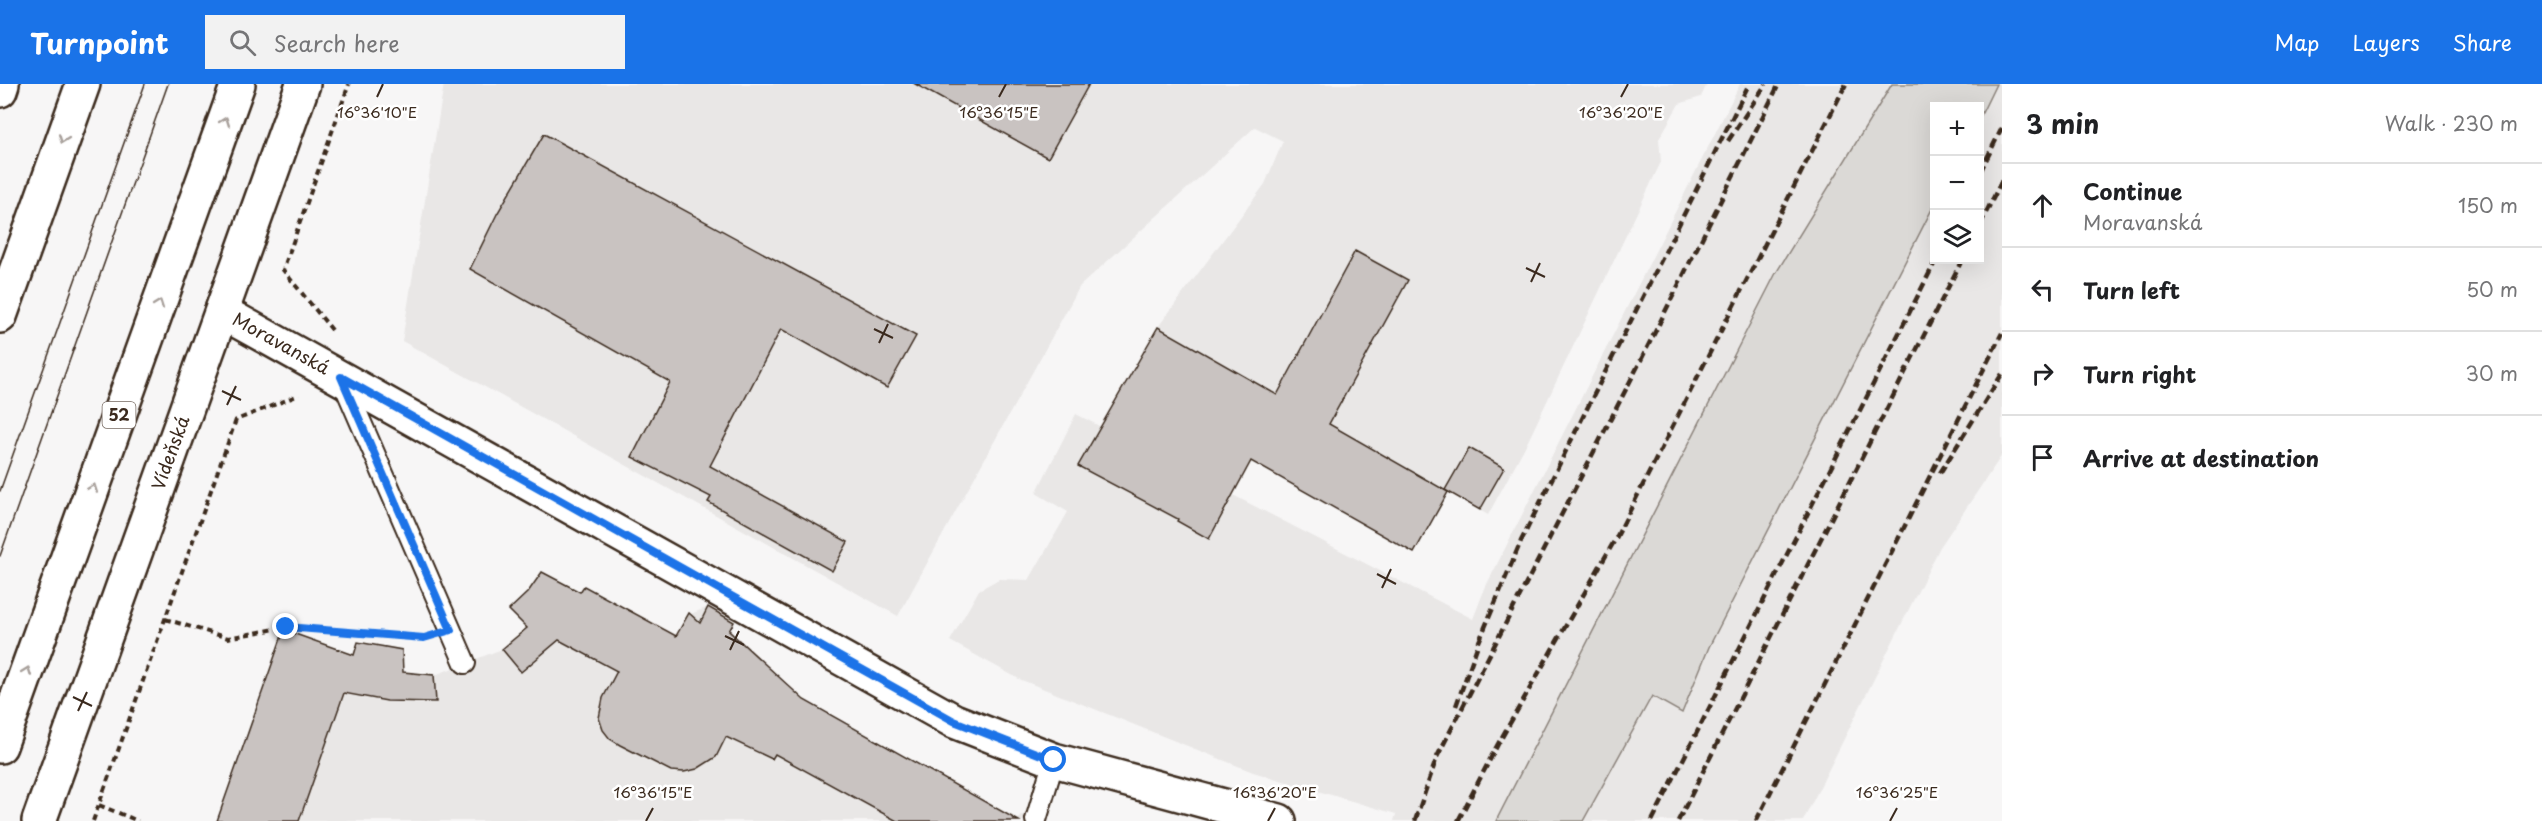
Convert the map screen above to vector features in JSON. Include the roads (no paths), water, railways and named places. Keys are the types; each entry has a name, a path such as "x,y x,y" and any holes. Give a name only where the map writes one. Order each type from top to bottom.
{"main road":[{"path":"0,90 2,84"},
{"path":"0,316 82,84"},
{"name":"52","path":"0,746 238,84"},
{"name":"Vídeňská","path":"39,821 303,84"},
{"name":"Moravanská","path":"222,312 954,721 1054,760 1279,821"}],"lane":[{"path":"341,377 465,663"},
{"path":"1036,820 1054,760"}],"tram line":[{"path":"0,491 145,84"},
{"path":"0,556 168,84"}],"railway":[{"path":"1456,706 1478,644 1521,541 1749,84"},
{"path":"1728,141 1766,84"},
{"path":"1415,821 1437,757 1641,360 1779,84"},
{"path":"1458,821 1498,744 1616,538 1846,84"},
{"path":"1984,164 2002,128"},
{"path":"1984,217 2002,180"},
{"path":"1652,821 1934,264"},
{"path":"1678,821 1960,264"},
{"path":"1756,821 2002,333"},
{"path":"1940,473 2002,374"}]}
